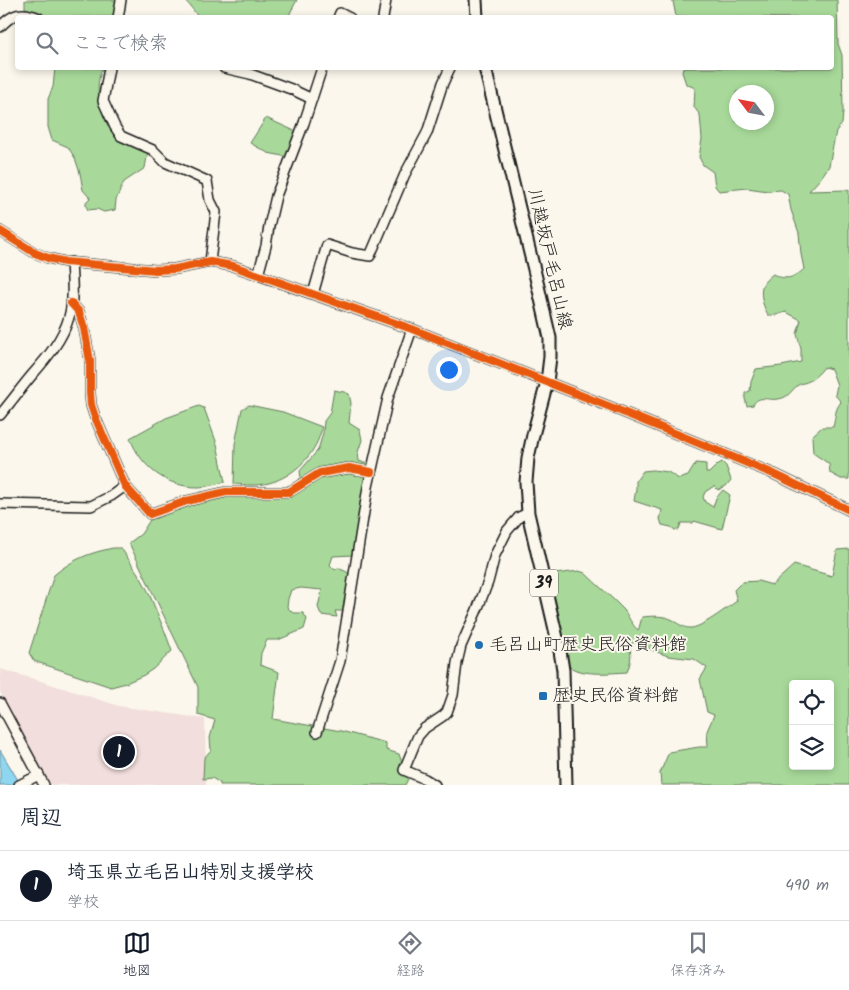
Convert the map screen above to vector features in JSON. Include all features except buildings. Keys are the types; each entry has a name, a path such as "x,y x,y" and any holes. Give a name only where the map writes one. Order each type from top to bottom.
{"main road":[{"path":"476,0 477,15"},
{"name":"川越坂戸毛呂山線","path":"485,70 549,331 550,346 546,382 532,435 526,482 528,513 560,651 566,785"}],"street":[{"path":"118,15 121,0"},
{"path":"384,15 386,0"},
{"path":"16,15 28,13 32,15"},
{"path":"0,27 15,16"},
{"path":"109,70 103,101 115,128 121,136 153,150 165,162 207,181 210,200 216,212 210,262"},
{"path":"233,70 250,74 312,99"},
{"path":"258,275 276,196 304,123 321,70"},
{"path":"313,294 327,245 352,253 370,256 405,174 427,132 449,70"},
{"path":"0,231 35,253 58,261 169,270 210,262 227,265 258,275 412,329 608,406 774,474 849,510"},
{"path":"0,415 56,345 63,333 69,317 71,303 72,262"},
{"path":"71,303 79,312 86,337 90,361 90,393 93,411 125,486 146,512 150,514 187,501 226,492 289,492 320,473 349,468 371,472"},
{"path":"316,732 340,661 371,472 388,398 412,329"},
{"path":"0,504 91,506 111,496 125,486"},
{"path":"435,785 404,770 418,736 447,712 453,695 461,646 488,582 494,555 507,532 519,518 528,513"},
{"path":"0,703 44,785"},
{"path":"19,785 39,775"}],"shaded area":[{"path":"0,669 119,706 205,719 206,785 50,785 0,692"}],"green space":[{"path":"25,0 116,0 117,3 116,15 40,15 25,8"},
{"path":"184,0 297,0 290,15 197,15"},
{"path":"671,0 837,0 838,44 842,55 842,124 836,131 829,166 809,191 849,190 849,479 841,479 830,473 829,464 813,453 812,436 822,427 833,427 836,411 841,402 835,395 837,385 831,369 824,367 808,382 798,385 785,397 761,399 753,405 747,406 745,393 750,391 756,369 801,362 801,349 797,334 801,320 786,312 768,315 761,294 763,284 773,274 790,278 804,269 799,233 788,194 781,190 768,191 747,188 719,191 715,186 713,172 703,165 699,157 702,139 700,115 694,107 695,88 686,84 682,72 682,70 834,70 834,15 676,15 673,1"},
{"path":"55,70 101,70 98,87 100,105 106,122 116,137 122,142 148,151 145,168 124,182 116,200 115,210 104,212 97,209 88,210 86,202 90,198 83,190 75,158 68,147 52,140 48,127 48,99 53,87"},
{"path":"266,118 297,132 288,157 268,153 250,143"},
{"path":"334,390 349,394 351,403 349,423 360,430 362,440 358,452 359,461 367,464 353,555 333,556 330,565 335,570 338,568 351,575 344,611 335,611 337,617 321,615 318,607 322,590 301,588 291,590 287,607 293,613 303,613 307,619 304,629 278,640 267,640 261,653 260,665 279,672 273,719 341,731 386,743 386,750 399,754 402,763 400,771 409,777 405,785 220,785 220,783 212,778 203,779 204,758 211,750 210,738 215,720 198,715 198,687 129,543 141,534 150,520 179,507 209,499 233,496 260,496 290,485 301,478 300,471 318,450 324,421 330,413"},
{"path":"249,405 283,412 322,427 310,454 296,469 279,480 256,485 234,484 235,444 242,409"},
{"path":"199,406 204,408 217,444 225,482 201,487 186,486 165,479 156,473 141,458 130,438 166,418"},
{"path":"722,462 726,466 731,480 726,486 718,490 714,486 705,492 703,497 705,502 713,507 716,498 723,490 730,495 722,529 694,521 693,523 681,523 679,530 675,530 662,525 660,519 662,510 634,501 636,481 643,471 668,472 679,479 688,476 696,463 706,464 706,473 709,473"},
{"path":"113,548 121,548 141,578 172,651 144,675 111,687 34,661 29,653 54,575 82,557"},
{"path":"849,549 849,785 661,785 660,773 669,752 708,747 707,731 714,715 707,712 700,679 707,668 694,659 668,656 649,649 646,640 629,644 631,658 627,672 590,673 569,667 548,581 555,574 579,571 585,573 624,610 638,630 642,617 650,616 666,617 683,627 690,628 700,625 737,601 734,590 742,582 758,581 772,585 794,565 832,576 837,550"}],"water":[{"path":"0,750 21,785 0,785"}],"cycle path":[{"path":"0,231 35,253 65,262 156,270 175,269 210,262 233,266 412,329 608,406 774,474 849,510"},
{"path":"71,303 79,312 84,328 90,361 91,405 95,417 125,486 150,514 187,501 226,492 289,492 320,473 349,468 371,472"}],"place":[{"name":"毛呂山町歴史民俗資料館","path":"479,645"},
{"name":"歴史民俗資料館","path":"543,696"},
{"name":"埼玉県立毛呂山特別支援学校","path":"119,752"}]}
